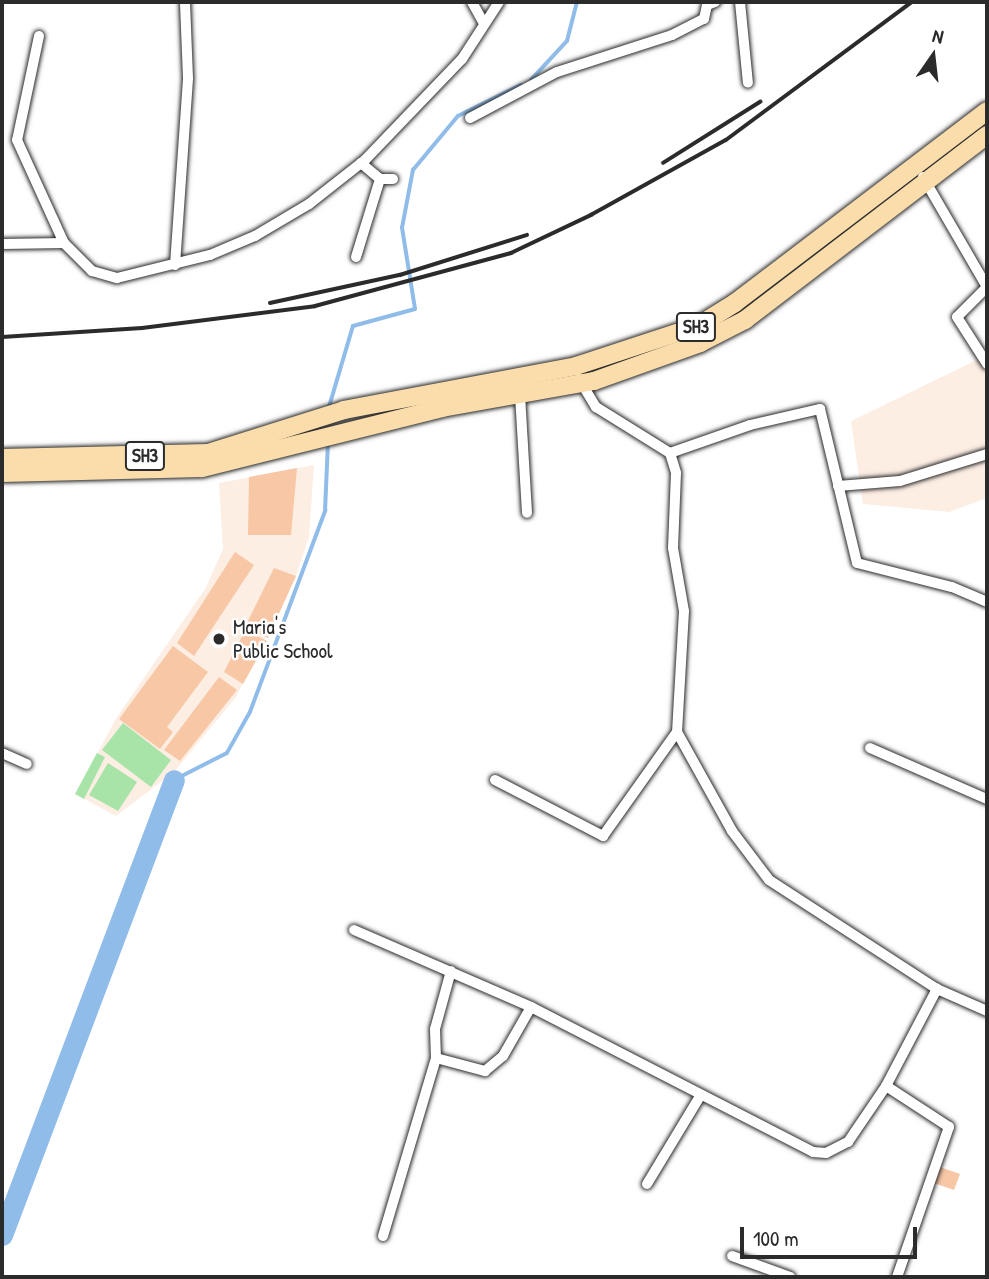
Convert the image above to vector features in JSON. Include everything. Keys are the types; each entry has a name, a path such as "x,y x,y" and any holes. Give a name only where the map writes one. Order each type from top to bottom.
{"main road":[{"name":"SH3","path":"2,472 202,468 352,430 520,395 578,375 698,326 987,111"},
{"name":"SH3","path":"2,458 196,455 344,410 578,375 700,343 745,320 987,135"}],"street":[{"path":"175,265 188,78 182,21 185,2"},
{"path":"472,2 484,24"},
{"path":"40,36 16,140 64,243 92,271 117,278 175,265 255,236 309,204 361,163 462,59 499,2"},
{"path":"470,118 557,72 673,35 704,19 707,5 715,2"},
{"path":"740,2 748,83"},
{"path":"361,163 380,179 393,179"},
{"path":"916,165 987,287 957,317 987,364"},
{"path":"356,257 380,179"},
{"path":"2,244 64,243"},
{"path":"495,780 603,835 677,732 684,611 673,548 676,473 670,453 596,407 578,375"},
{"path":"520,395 527,513"},
{"path":"670,453 750,425 820,409 857,563 952,587 987,602"},
{"path":"838,486 900,481 987,454"},
{"path":"677,732 733,831 769,880 937,989 987,1011"},
{"path":"870,748 987,799"},
{"path":"2,753 27,764"},
{"path":"354,930 531,1007 787,1142 826,1153 848,1142 886,1086 937,989"},
{"path":"383,1236 436,1058 435,1030 452,971"},
{"path":"436,1058 485,1071 503,1056 531,1007"},
{"path":"886,1086 949,1128 897,1277"},
{"path":"647,1184 701,1096"},
{"path":"732,1256 790,1277"}],"shaded area":[{"path":"987,355 987,498 949,512 863,504 851,421"},
{"name":"Maria's Public School","path":"314,465 309,537 296,576 236,697 174,772 116,816 75,794 117,717 205,589 223,549 219,483"}],"green space":[{"path":"123,723 171,760 151,787 102,750"},
{"path":"97,753 105,757 84,799 75,794"},
{"path":"108,763 137,782 118,811 89,795"}],"building":[{"path":"297,468 291,535 248,535 249,477"},
{"path":"235,552 254,565 194,656 177,643"},
{"path":"274,568 296,576 268,638 245,627"},
{"path":"245,630 267,641 243,684 224,672"},
{"path":"173,646 208,672 167,727 173,732 160,749 119,719"},
{"path":"219,677 237,690 180,761 164,750"},
{"path":"940,1167 960,1174 954,1190 934,1183"}],"waterway":[{"path":"531,80 567,41 577,2"},
{"path":"329,407 353,326 415,309 402,228 413,170 458,116 521,85"},
{"path":"174,780 227,753 250,712 325,511 328,443"},
{"path":"2,1235 174,780"}],"railway":[{"path":"2,337 142,328 315,306 511,253 591,215 726,140 912,2"},
{"path":"663,163 760,102"},
{"path":"270,303 400,275 527,235"}],"place":[{"name":"Maria's Public School","path":"219,639"}]}
